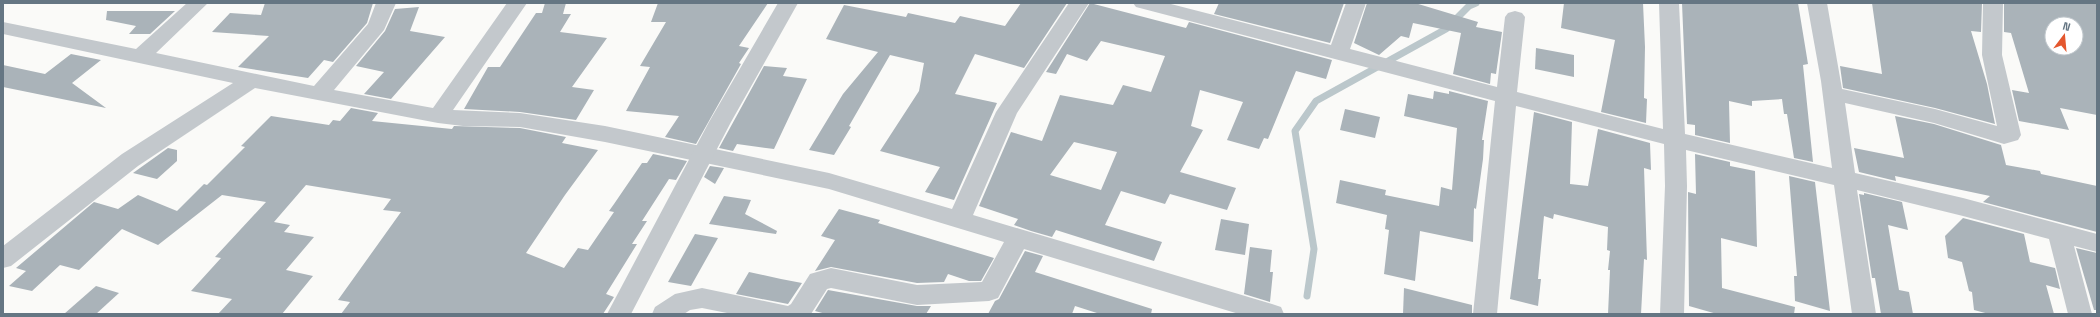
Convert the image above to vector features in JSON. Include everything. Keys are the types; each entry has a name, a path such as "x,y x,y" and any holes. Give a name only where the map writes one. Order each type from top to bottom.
{"street":[{"path":"140,57 198,3"},
{"path":"319,94 377,26 386,3"},
{"path":"438,116 508,18 516,3"},
{"path":"619,314 736,94 788,3"},
{"path":"959,220 986,156 1007,112 1079,3"},
{"path":"1143,3 1676,140 1963,207 2097,243"},
{"path":"1338,54 1356,3"},
{"path":"1669,3 1676,140 1672,314"},
{"path":"1817,3 1828,53 1843,180 1864,314"},
{"path":"1834,94 1940,117 1998,135 2010,135 1992,54 1993,3"},
{"path":"1484,314 1515,18"},
{"path":"3,28 319,94 438,116 463,119 520,120 605,134 829,181 1272,314"},
{"path":"3,259 130,160 252,80"},
{"path":"2058,233 2080,314"},
{"path":"796,314 800,311 819,281 824,278 831,278 917,295 990,291 1018,238"},
{"path":"664,314 684,301 702,298 782,314"}],"building":[{"path":"265,3 373,3 367,23 333,62 324,60 308,78 238,67 269,36 212,32 230,13 261,15"},
{"path":"545,3 566,3 563,14 571,14 560,32 607,38 572,87 594,90 576,120 520,112 464,109 488,67 500,67 536,13 542,13"},
{"path":"658,3 768,3 739,46 749,48 739,63 741,64 696,144 665,137 679,116 626,111 650,67 640,66 666,22 651,22"},
{"path":"1021,3 1067,3 1024,68 975,54 955,94 997,103 954,200 925,192 940,167 880,151 919,91 924,63 890,55 834,155 809,150 843,94 878,52 826,39 844,5 906,17 908,13 955,23 960,16 1005,26"},
{"path":"1090,3 1186,28 1189,22 1332,60 1326,79 1296,71 1268,139 1264,138 1259,149 1227,140 1243,102 1200,90 1191,126 1203,130 1180,172 1236,188 1227,210 1170,194 1165,204 1121,191 1105,225 1162,242 1154,261 1056,230 1052,237 1031,231 1014,225 1018,219 979,206 1011,132 1042,141 1060,95 1113,105 1123,85 1151,92 1165,56 1101,41 1087,61 1067,54 1056,74 1046,72","holes":["1074,142 1117,152 1101,190 1050,175"]},
{"path":"1219,3 1344,3 1330,43 1214,14"},
{"path":"1367,3 1415,3 1478,22 1476,27 1502,32 1496,74 1491,73 1490,84 1453,74 1461,33 1413,23 1409,38 1401,36 1379,55 1354,43"},
{"path":"1564,3 1643,3 1645,47 1644,98 1647,99 1646,123 1601,112 1615,40 1561,28"},
{"path":"1682,3 1798,3 1808,64 1803,65 1813,162 1794,158 1787,114 1784,114 1782,99 1752,101 1752,106 1729,101 1730,143 1695,135 1695,125 1687,124"},
{"path":"1872,3 1982,3 1981,32 1971,31 1987,84 1995,124 1935,108 1843,88 1840,66 1882,74"},
{"path":"2004,3 2097,3 2097,115 2060,108 2069,130 2019,121 2012,90 2029,93 2011,33 2004,32"},
{"path":"419,7 410,31 445,37 391,99 364,94 384,72 356,66 385,31 395,9"},
{"path":"107,11 175,11 150,34 129,34 136,26 106,20"},
{"path":"1536,48 1574,55 1574,77 1535,69"},
{"path":"71,54 101,60 72,83 106,108 3,87 3,65 45,74"},
{"path":"764,66 787,68 783,76 807,79 774,149 737,144 733,151 719,148"},
{"path":"1434,91 1449,94 1449,91 1488,101 1482,140 1484,140 1483,159 1476,209 1474,208 1473,242 1420,231 1415,281 1384,274 1389,230 1385,229 1387,215 1336,203 1340,180 1386,190 1385,195 1439,206 1441,187 1452,190 1457,128 1404,116 1408,94 1433,99"},
{"path":"351,108 378,113 372,121 452,129 454,126 520,128 566,137 562,143 598,150 565,195 526,253 564,268 578,248 588,250 614,212 609,211 642,163 647,163 653,154 687,161 676,180 669,179 642,221 647,221 632,244 637,244 606,294 614,297 603,314 341,314 350,302 338,300 401,212 383,210 391,199 306,185 274,222 290,225 284,232 314,237 286,270 313,276 282,314 218,314 232,299 191,291 221,258 215,257 266,202 222,195 158,245 122,229 79,270 60,265 32,291 9,286 26,271 16,268 94,202 118,209 138,195 177,211 204,184 207,185 245,147 241,146 271,116 329,125 333,120 340,121"},
{"path":"1345,109 1380,117 1375,138 1340,130"},
{"path":"1534,112 1572,122 1570,184 1588,186 1598,129 1650,143 1651,170 1644,168 1647,260 1644,259 1641,314 1608,314 1610,270 1608,270 1610,251 1607,250 1608,227 1554,214 1553,219 1544,216 1538,279 1541,279 1538,306 1510,299"},
{"path":"1895,116 1934,124 2001,145 2006,165 2040,171 2041,174 2097,186 2097,232 1983,202 1990,196 1895,176 1896,181 1859,172 1854,148 1904,158"},
{"path":"168,148 177,150 177,161 157,179 133,173"},
{"path":"1695,154 1730,162 1730,166 1755,171 1757,247 1721,238 1722,288 1795,307 1794,314 1717,314 1689,306 1688,192 1696,194"},
{"path":"710,166 724,168 715,184 704,177"},
{"path":"1789,176 1815,182 1830,311 1795,301 1794,276 1797,276"},
{"path":"1864,193 1902,202 1908,230 1888,225 1899,290 1909,292 1913,314 1881,314 1875,278 1872,278 1859,194 1864,195"},
{"path":"724,196 751,200 745,214 777,231 776,234 709,224"},
{"path":"839,209 880,220 878,223 994,258 981,281 969,281 948,274 944,282 917,283 831,267 815,271 835,240 821,236"},
{"path":"1963,218 2024,234 2030,262 2055,268 2060,289 2046,285 2054,314 1989,314 1974,310 1972,292 1969,291 1962,262 1948,258 1945,236"},
{"path":"1221,219 1249,224 1245,255 1215,250"},
{"path":"695,234 718,238 691,286 668,282"},
{"path":"1250,247 1272,250 1270,272 1273,272 1270,302 1244,294"},
{"path":"2076,248 2097,253 2097,310 2094,310"},
{"path":"1025,251 1043,256 1035,272 1152,309 1151,314 1100,314 1075,306 1072,314 988,314 995,301 999,299"},
{"path":"749,272 802,283 788,304 736,294"},
{"path":"96,286 119,293 96,314 64,314"},
{"path":"1404,288 1472,305 1472,314 1403,314"},
{"path":"828,290 917,306 931,306 926,314 826,314 815,311"}],"waterway":[{"path":"1307,296 1314,249 1295,131 1316,101 1446,29 1469,6 1476,3"}]}
